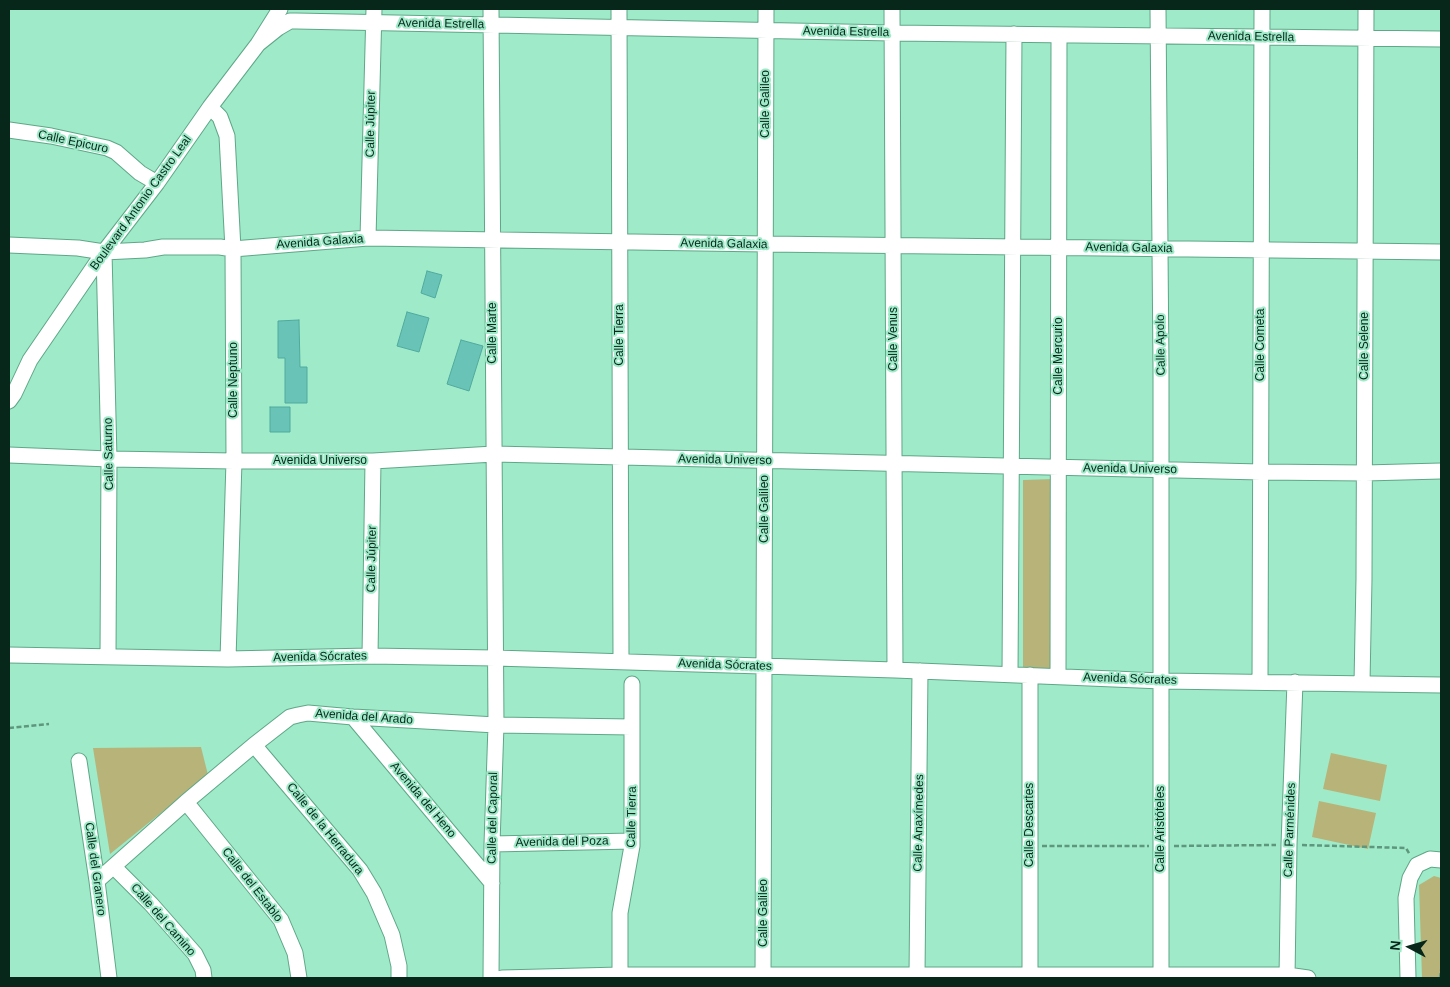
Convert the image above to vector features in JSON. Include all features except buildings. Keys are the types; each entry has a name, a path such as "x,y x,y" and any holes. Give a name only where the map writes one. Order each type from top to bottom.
{"street":[{"name":"Boulevard Antonio Castro Leal","path":"9,401 30,360 104,252 157,183 210,107 258,44 280,9"},
{"name":"Calle Marte","path":"491,9 495,658"},
{"name":"Calle Tierra","path":"619,9 621,661"},
{"name":"Calle Galileo","path":"764,977 766,9"},
{"name":"Calle Venus","path":"892,9 895,670"},
{"name":"Calle Apolo","path":"1158,9 1162,680"},
{"name":"Calle Cometa","path":"1260,682 1262,9"},
{"name":"Calle Selene","path":"1362,683 1365,473 1366,9"},
{"name":"Avenida Estrella","path":"258,44 290,21 373,16 491,25 619,28 1441,40"},
{"name":"Calle Júpiter","path":"368,238 373,16"},
{"path":"1010,674 1014,34"},
{"name":"Calle Mercurio","path":"1058,676 1059,35"},
{"name":"Calle Neptuno","path":"210,107 224,124 227,136 234,249 234,461 228,659"},
{"name":"Calle Epicuro","path":"9,130 51,136 107,148 116,152 140,173 157,183"},
{"name":"Avenida Galaxia","path":"9,245 78,248 104,252 163,247 220,247 234,249 368,238 1441,252"},
{"name":"Calle Saturno","path":"104,252 109,459 108,656"},
{"name":"Avenida Universo","path":"9,456 234,461 373,461 494,454 1261,472 1441,472"},
{"name":"Calle Júpiter","path":"370,656 373,461"},
{"name":"Avenida Sócrates","path":"9,655 228,659 370,656 495,658 920,670 1162,680 1441,684"},
{"name":"Calle del Caporal","path":"491,978 492,844 496,725 495,658"},
{"name":"Calle Anaxímedes","path":"917,975 920,670"},
{"name":"Calle Descartes","path":"1030,675 1030,846 1037,976"},
{"name":"Calle Aristóteles","path":"1161,977 1162,680"},
{"name":"Calle Parménides","path":"1287,977 1294,682"},
{"name":"Calle Tierra","path":"620,977 620,913 632,841 632,684"},
{"name":"Avenida del Arado","path":"97,881 186,802 290,717 308,713 353,718 496,725 632,727"},
{"name":"Avenida del Heno","path":"353,718 492,883"},
{"name":"Calle de la Herradura","path":"254,745 354,863 370,885 392,935 399,966 399,978"},
{"name":"Calle del Granero","path":"79,761 109,978"},
{"name":"Calle del Establo","path":"186,802 281,920 295,953 299,978"},
{"name":"Avenida del Poza","path":"492,844 632,841"},
{"path":"1408,978 1406,898 1410,878 1417,865 1430,859 1441,860"},
{"name":"Calle del Camino","path":"114,867 195,954 203,970 204,978"},
{"path":"502,978 895,977 917,975 952,977 1308,978"}],"path":[{"path":"9,728 49,724"},
{"path":"1030,846 1289,845 1406,848 1417,865"},
{"path":"1440,978 1441,970"}],"shaded area":[{"path":"1054,479 1055,668 1023,669 1023,480"},
{"path":"201,747 208,775 110,854 93,748"},
{"path":"1331,753 1387,765 1380,801 1323,789"},
{"path":"1319,801 1376,813 1368,849 1312,837"},
{"path":"1434,876 1441,878 1441,978 1422,978 1419,885"}]}
